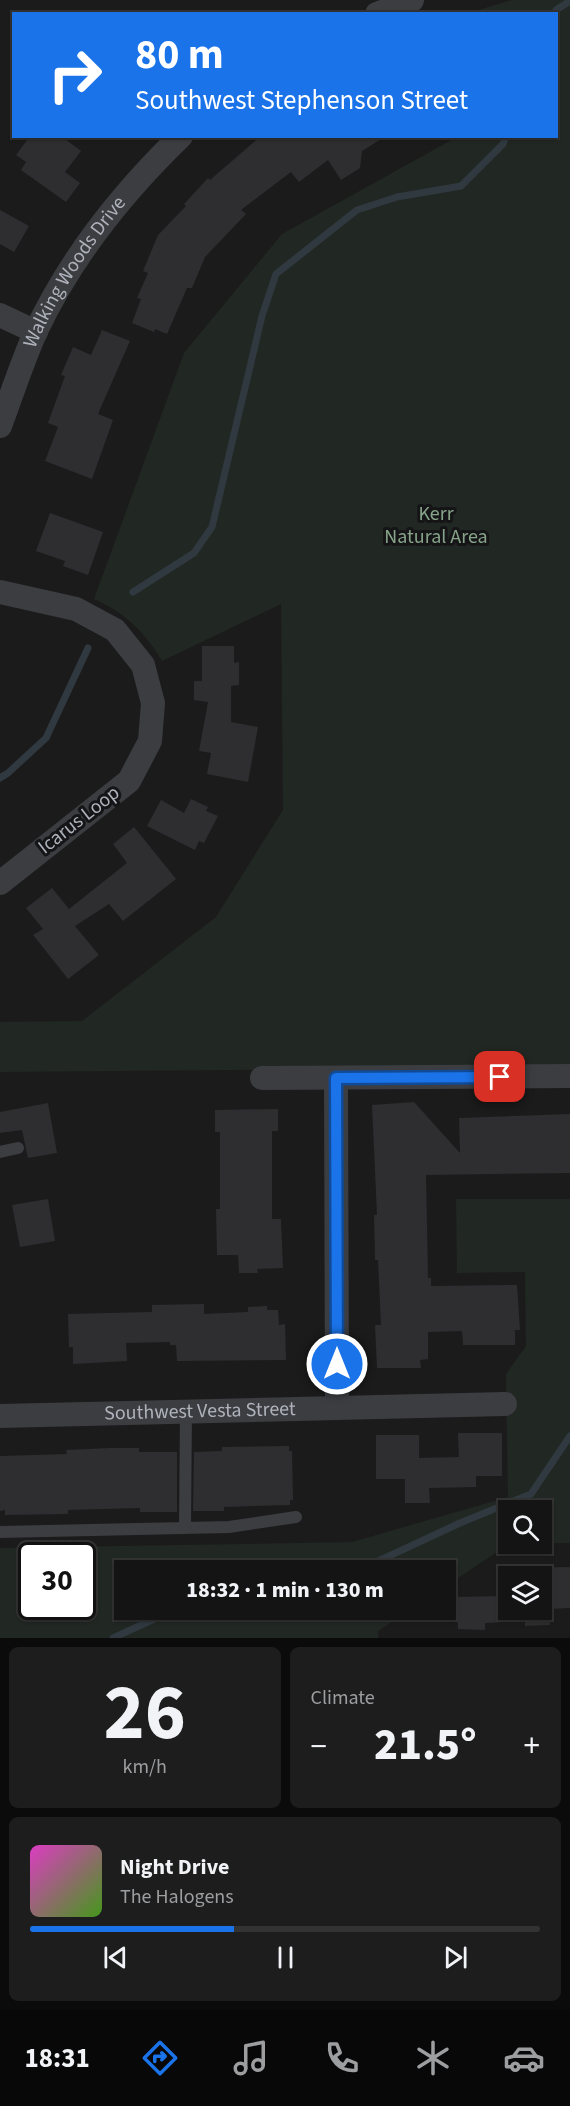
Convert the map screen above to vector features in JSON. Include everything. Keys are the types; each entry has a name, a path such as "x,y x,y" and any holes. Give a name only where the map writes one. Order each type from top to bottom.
{"street":[{"path":"382,12 412,0"},
{"name":"Walking Woods Drive","path":"0,426 36,332 57,291 95,231 144,172 179,138"},
{"path":"0,315 36,332"},
{"name":"Icarus Loop","path":"0,592 76,609 115,630 143,665 153,703 150,741 129,781 0,883"},
{"path":"262,1078 570,1076"},
{"path":"336,1078 337,1407"},
{"name":"Southwest Vesta Street","path":"0,1416 506,1404"}],"lane":[{"path":"0,1152 18,1148"},
{"path":"185,1528 186,1410"},
{"path":"0,1532 252,1525 296,1517"}],"green space":[{"name":"Kerr Natural Area","path":"512,0 570,0 570,1067 0,1072 0,1022 82,1021 216,917 283,810 281,604 162,661 133,624 115,610 94,599 184,353 282,234 455,138 558,138 558,12 471,12"},
{"path":"456,1199 570,1199 570,1543 552,1543 552,1500 498,1500 498,1551 456,1579 456,1560 114,1560 114,1620 395,1620 378,1631 378,1638 0,1638 0,1548 18,1548 18,1620 96,1620 96,1546 352,1542 508,1497 506,1374 526,1346 525,1272 457,1273"}],"building":[{"path":"29,138 64,138 81,151 65,172 80,183 66,202 21,170 26,162 16,155"},
{"path":"259,138 383,138 362,151 360,168 341,180 328,160 299,182 291,172 241,210 246,214 205,257 192,288 187,288 167,334 155,329 154,332 132,323 141,299 137,298 148,273 143,271 158,235 186,206 184,204 208,178 210,180"},
{"path":"0,210 29,226 14,252 0,244"},
{"path":"102,330 130,341 98,414 113,420 92,479 45,461 58,427 48,423 65,376 61,375 73,347 91,355"},
{"path":"50,513 103,532 88,575 63,566 65,561 36,551"},
{"path":"202,646 234,646 234,663 239,662 239,685 231,686 231,722 258,727 248,782 207,774 211,753 199,751 208,702 194,700 194,681 202,681"},
{"path":"191,799 208,807 206,811 218,816 204,843 199,841 195,850 147,826 161,800 184,813"},
{"path":"134,827 176,879 123,921 109,904 75,926 99,955 68,979 33,935 43,929 26,908 52,888 69,909 127,863 113,844"},
{"path":"414,1102 460,1153 459,1118 570,1114 570,1173 426,1175 428,1278 431,1278 431,1286 517,1285 520,1330 515,1330 515,1345 463,1345 462,1331 428,1332 428,1359 420,1360 421,1368 377,1368 375,1325 381,1325 378,1260 375,1260 374,1215 377,1215 372,1105"},
{"path":"48,1103 57,1153 28,1158 22,1130 0,1133 0,1112"},
{"path":"278,1109 278,1131 272,1131 272,1219 281,1219 283,1268 257,1269 258,1273 239,1273 238,1255 217,1255 216,1209 220,1209 220,1132 215,1132 215,1110"},
{"path":"48,1199 55,1241 20,1247 12,1205"},
{"path":"204,1304 204,1314 248,1312 248,1307 267,1306 267,1310 278,1310 279,1325 285,1324 286,1360 177,1361 176,1345 170,1345 170,1342 126,1343 127,1361 73,1364 73,1347 69,1347 68,1314 152,1312 152,1305"},
{"path":"458,1433 502,1433 502,1476 476,1476 476,1487 429,1488 430,1503 405,1503 405,1479 376,1479 376,1435 419,1435 419,1458 459,1457"},
{"path":"289,1446 289,1451 292,1451 293,1500 290,1500 290,1505 224,1507 224,1511 193,1511 194,1452 222,1451 222,1447"},
{"path":"139,1448 139,1452 177,1452 177,1512 140,1512 140,1508 68,1510 68,1514 5,1515 5,1510 0,1511 0,1456 67,1454 66,1450"},
{"path":"552,1567 570,1567 570,1608 552,1609"},
{"path":"498,1596 498,1620 550,1620 550,1625 525,1626 525,1621 485,1623 485,1630 458,1629 457,1597"}],"waterway":[{"path":"556,12 570,1"},
{"path":"133,592 194,553 212,527 262,316 276,274 357,210 397,197 461,186 503,144 505,138"},
{"path":"0,778 46,738 88,648"},
{"path":"380,1560 460,1523 531,1494 570,1436"},
{"path":"113,1638 152,1620"}],"route":[{"path":"337,1364 336,1078 500,1077"}]}
